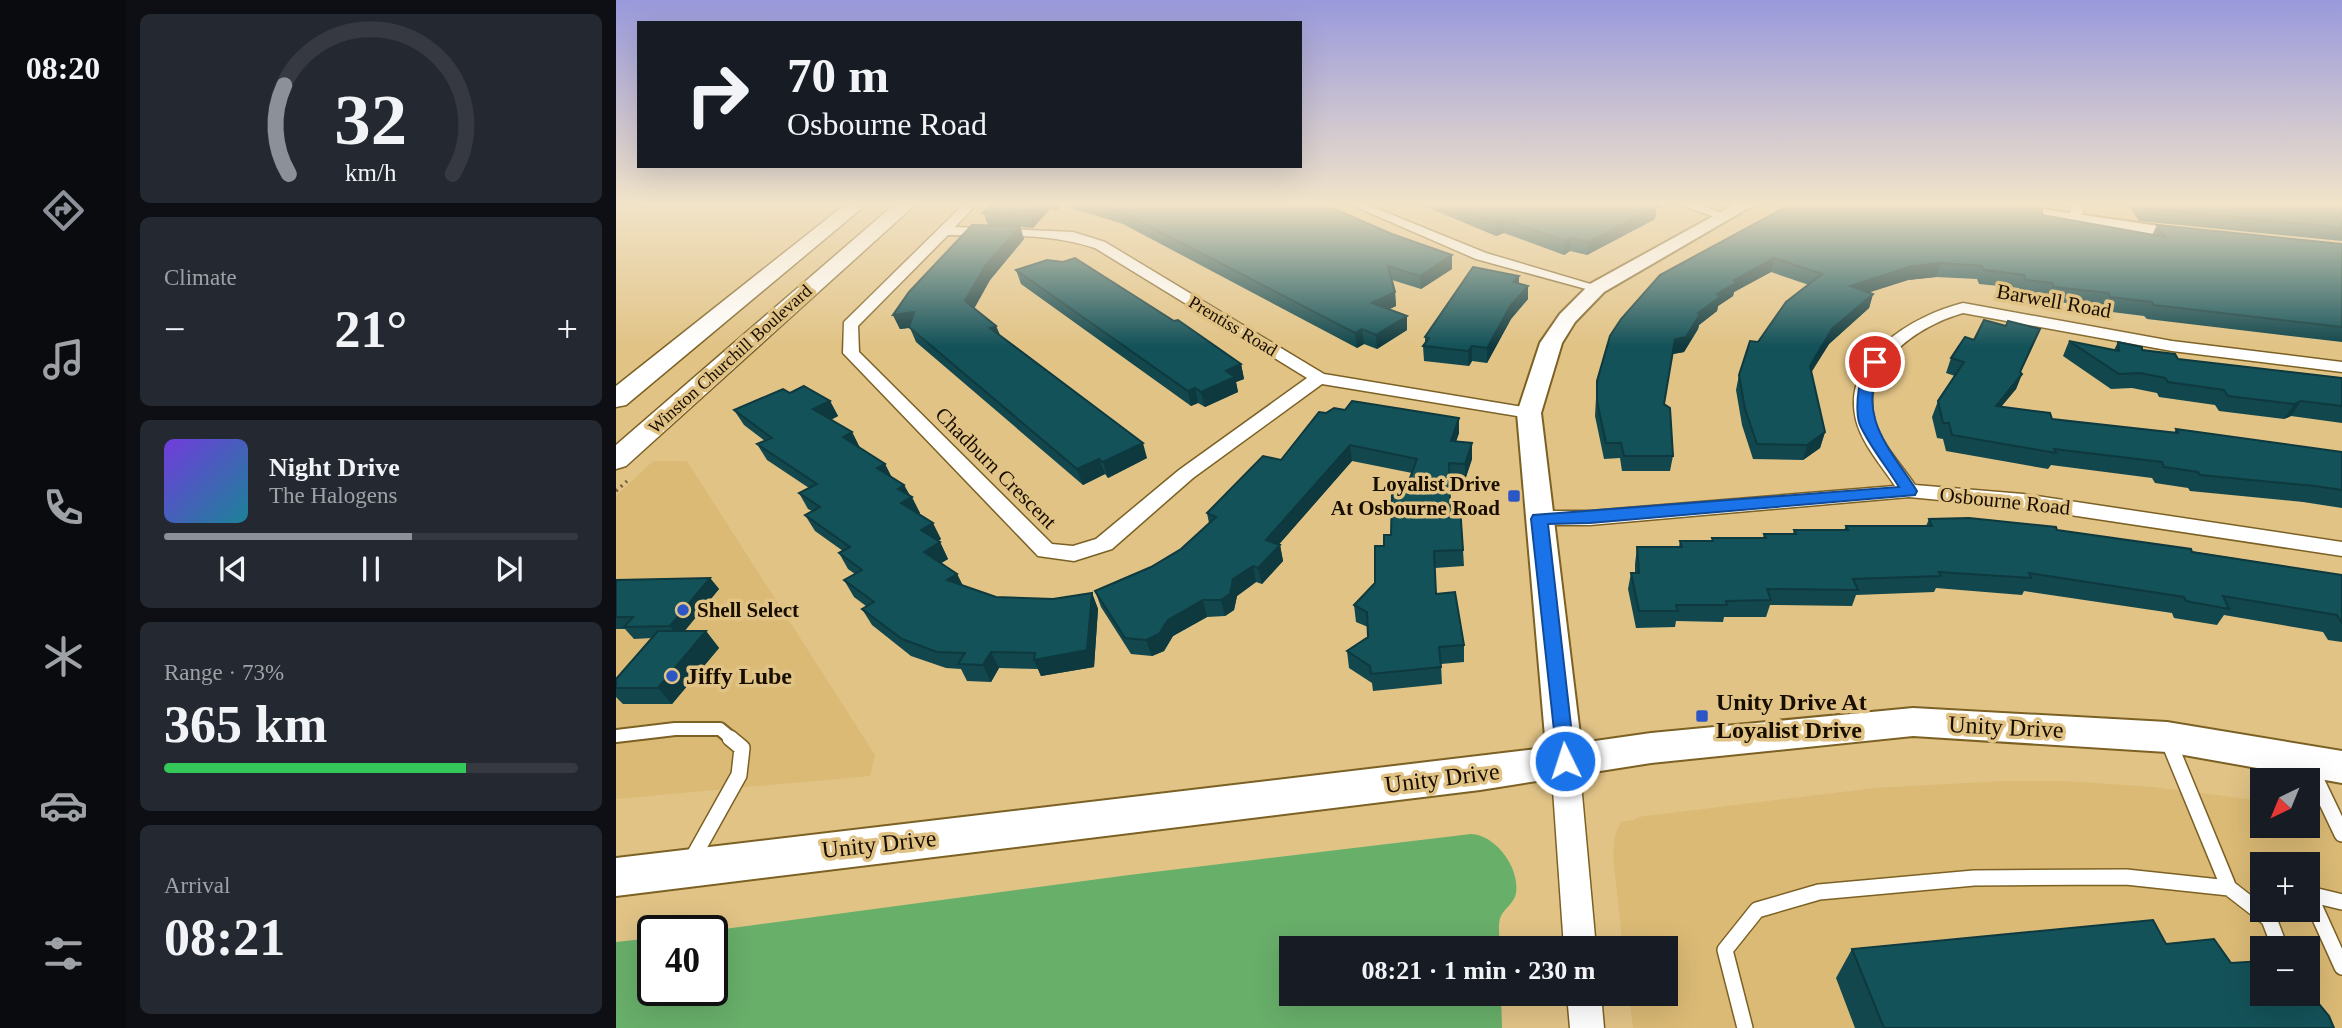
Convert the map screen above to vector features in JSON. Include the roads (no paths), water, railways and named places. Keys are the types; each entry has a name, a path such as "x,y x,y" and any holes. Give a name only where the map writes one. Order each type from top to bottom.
{"main road":[{"name":"Winston Churchill Boulevard","path":"616,398 798,251"},
{"name":"Winston Churchill Boulevard","path":"616,460 852,251"}],"street":[{"name":"Chadburn Crescent","path":"924,251 850,324 851,354 1046,551 1074,554 1104,544 1186,474 1320,378"},
{"name":"Prentiss Road","path":"1110,251 1320,378 1530,413"},
{"path":"1469,251 1597,288"},
{"path":"1579,936 1565,761 1530,413 1551,343 1567,318 1597,288 1662,251"},
{"name":"Barwell Road","path":"1909,491 1866,423 1866,381 1875,362 1926,321 1947,311 1963,308 2196,350 2342,367"},
{"name":"Osbourne Road","path":"1539,519 1590,518 1909,491 2023,500 2342,549"},
{"name":"Unity Drive","path":"619,872 1480,774 1651,748 1913,722 2167,737 2342,767"},
{"path":"1585,1006 1587,1028"}],"lane":[{"path":"616,736 675,729 720,729 742,748 739,775 687,866"},
{"path":"2167,737 2229,888 2269,919 2275,936"},
{"path":"2307,760 2342,834"},
{"path":"1745,1028 1725,950 1757,911 1819,892 1974,878 2126,877 2229,888"},
{"path":"2342,902 2309,894 2342,967"}],"place":[{"name":"Loyalist Drive At Osbourne Road","path":"1514,496"},
{"name":"Shell Select","path":"683,610"},
{"name":"Jiffy Lube","path":"672,676"},
{"name":"Unity Drive At Loyalist Drive","path":"1702,716"}]}
